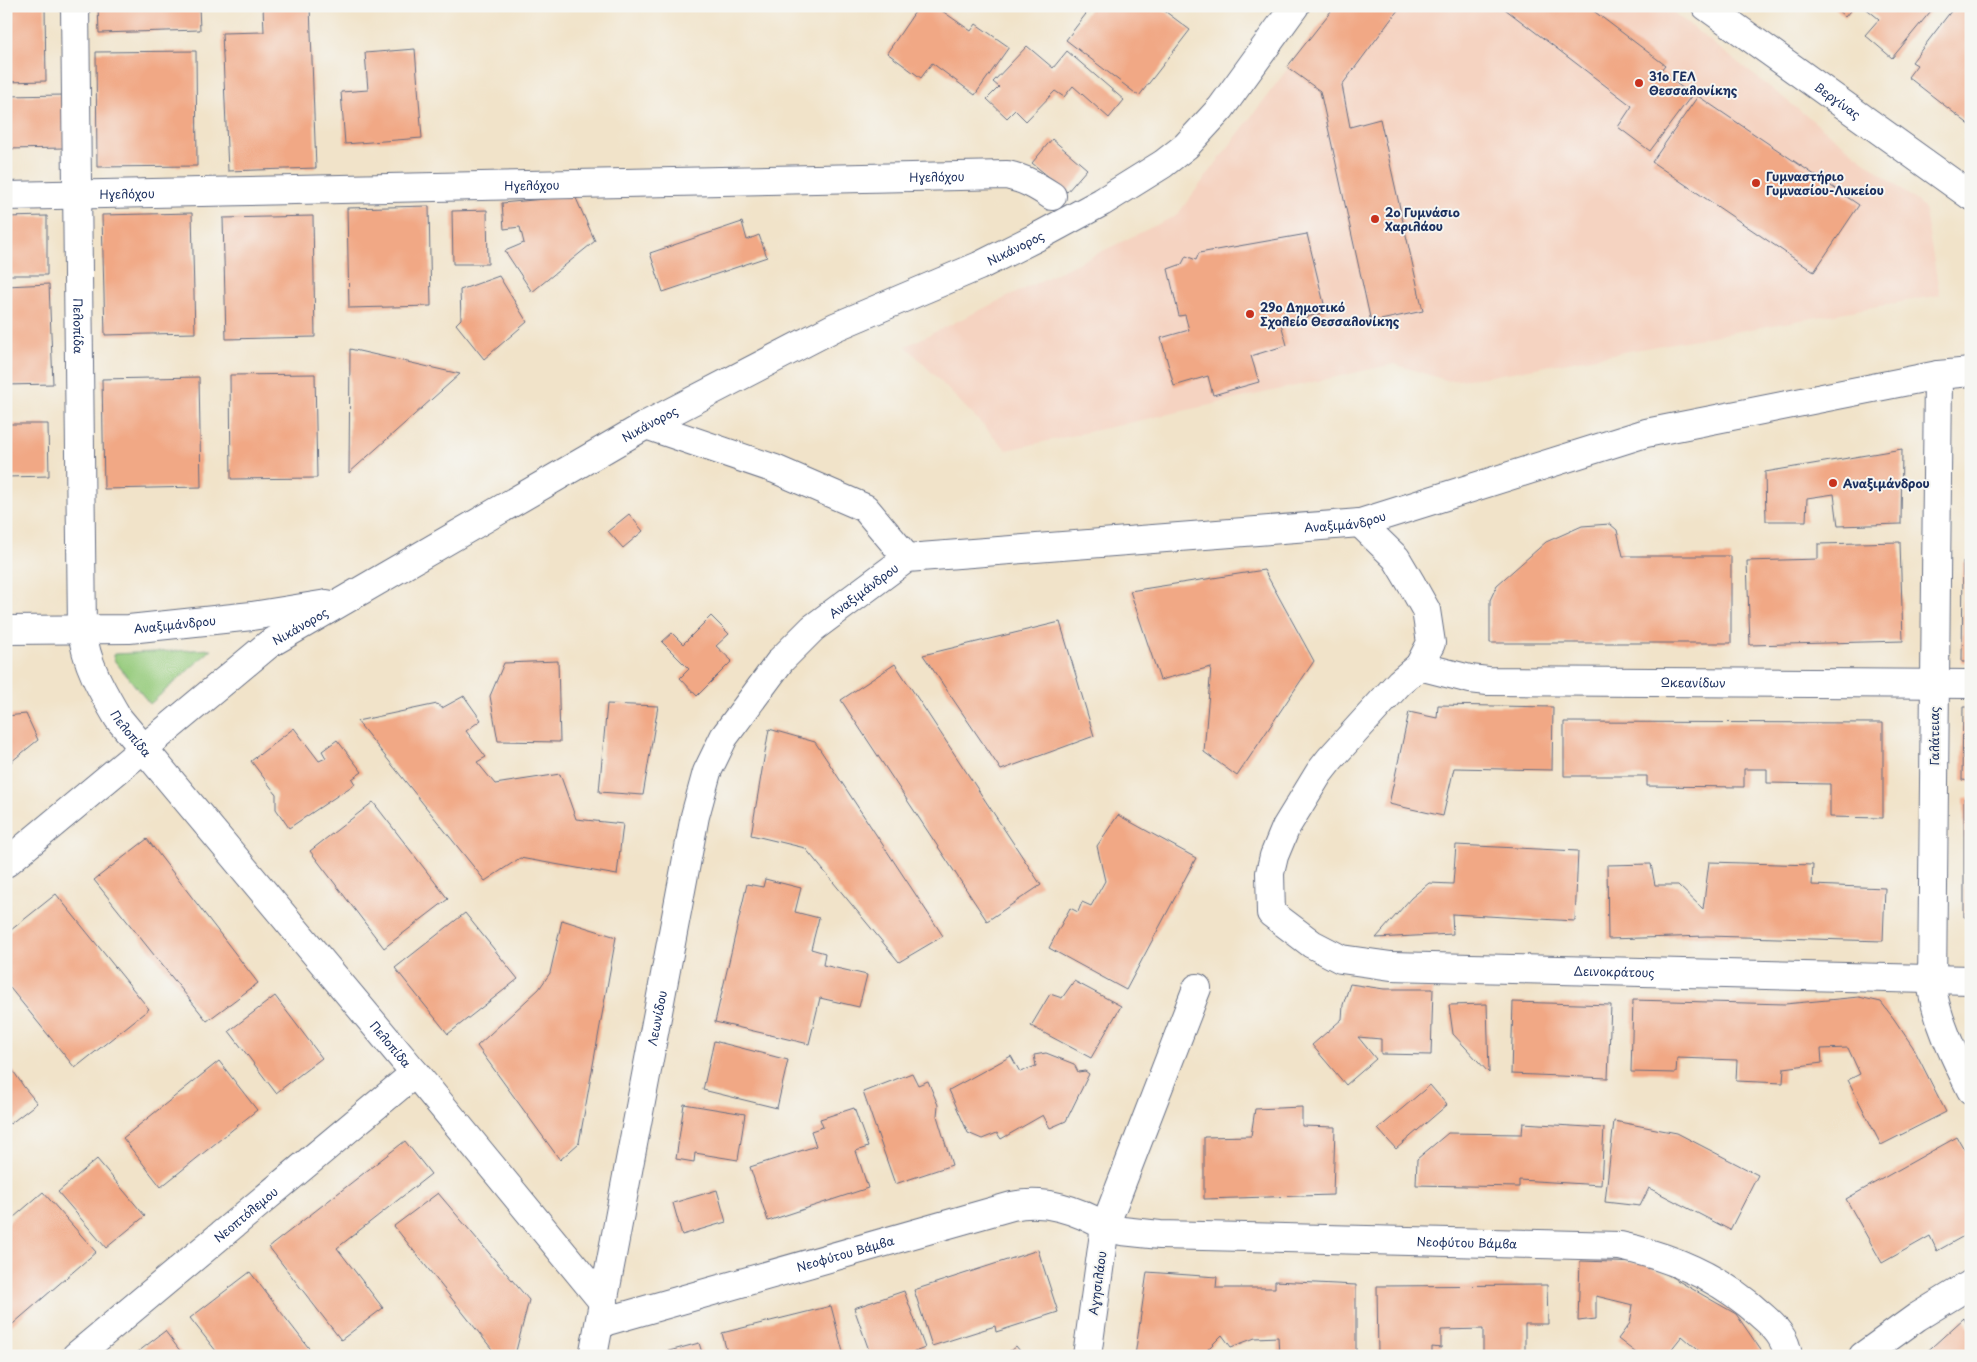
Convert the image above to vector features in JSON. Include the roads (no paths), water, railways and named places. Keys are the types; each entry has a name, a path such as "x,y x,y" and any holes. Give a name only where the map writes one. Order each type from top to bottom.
{"street":[{"name":"Πελοπίδα","path":"76,6 76,195 82,630 84,648 96,680 118,718 415,1073 602,1313"},
{"name":"Νικάνορος","path":"6,863 269,644 646,425 835,328 988,262 1070,220 1130,185 1175,155 1198,134 1221,108 1294,6"},
{"name":"Βεργίνας","path":"1706,6 1971,196"},
{"name":"Ηγελόχου","path":"6,196 1007,175 1023,178 1052,196"},
{"name":"Αναξιμάνδρου","path":"756,693 794,645 813,628 907,558 1360,523 1646,433 1938,375 1971,372"},
{"name":"Γαλάτειας","path":"1938,375 1932,979 1936,1011 1951,1049 1971,1090"},
{"path":"646,425 775,469 865,508 907,558"},
{"path":"1360,523 1396,558 1426,610 1432,642 1419,666"},
{"name":"Αναξιμάνδρου","path":"6,630 129,629 190,623 341,602"},
{"name":"Ωκεανίδων","path":"1419,666 1470,679 1488,681 1971,684"},
{"name":"Δεινοκράτους","path":"1419,666 1399,683 1319,773 1286,827 1274,856 1270,873 1271,913 1312,944 1341,959 1391,966 1971,980"},
{"name":"Λεωνίδου","path":"593,1356 695,816 715,753 733,722 756,693"},
{"name":"Αγησιλάου","path":"1087,1356 1098,1222 1197,988"},
{"name":"Νεοπτόλεμου","path":"76,1356 415,1073"},
{"name":"Νεοφύτου Βάμβα","path":"602,1313 1012,1206 1044,1203 1122,1231 1160,1235 1620,1246 1658,1256 1720,1283 1751,1306 1782,1336 1788,1356"},
{"path":"1863,1356 1917,1317 1971,1284"}],"place":[{"name":"31ο ΓΕΛ Θεσσαλονίκης","path":"1639,83"},
{"name":"Γυμναστήριο Γυμνασίου-Λυκείου","path":"1756,183"},
{"name":"2ο Γυμνάσιο Χαριλάου","path":"1375,219"},
{"name":"29ο Δημοτικό Σχολείο Θεσσαλονίκης","path":"1250,314"},
{"name":"Αναξιμάνδρου","path":"1833,483"}]}
